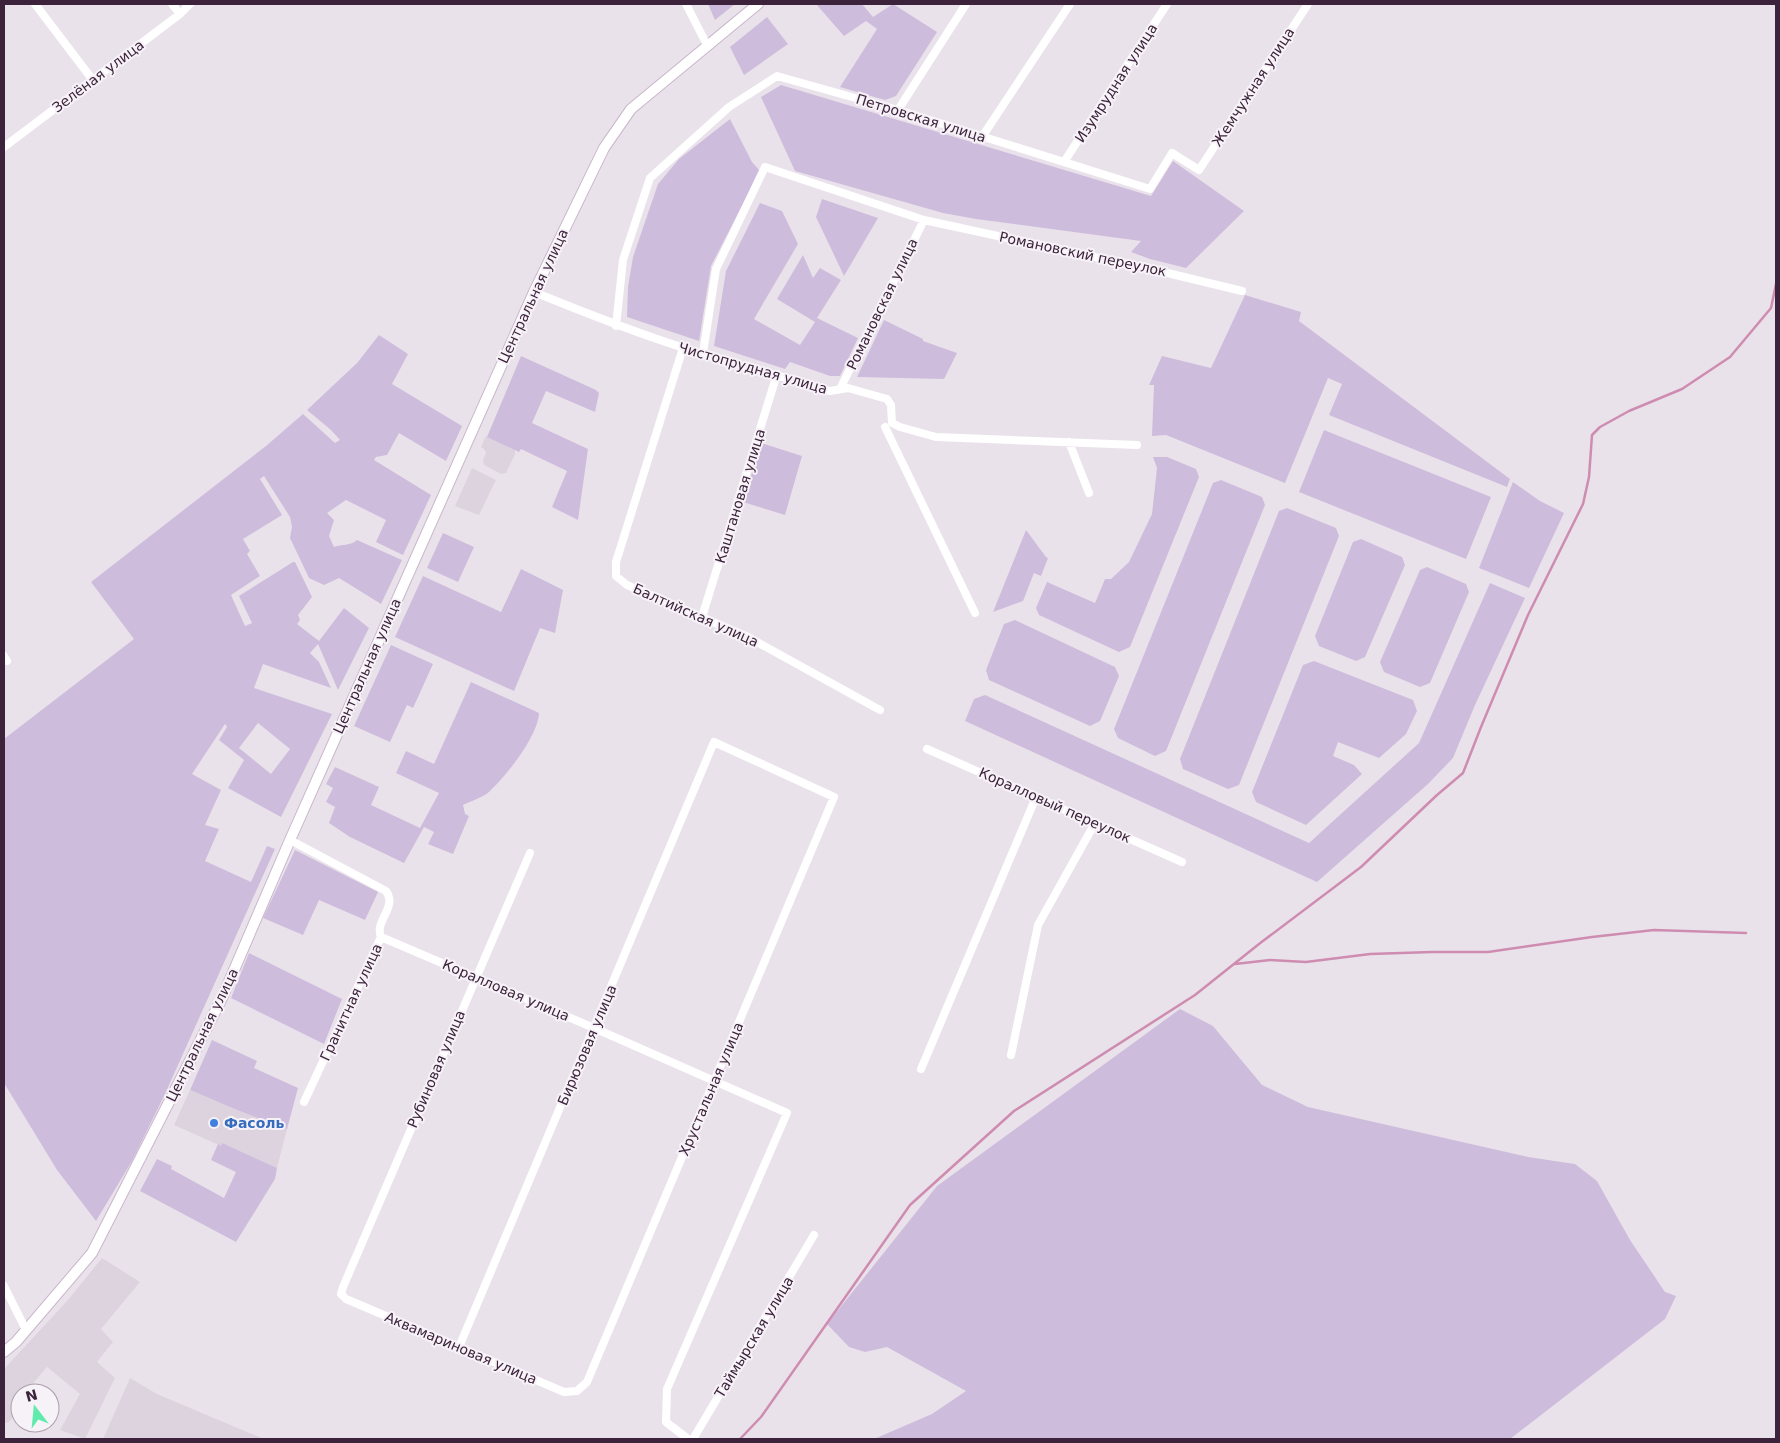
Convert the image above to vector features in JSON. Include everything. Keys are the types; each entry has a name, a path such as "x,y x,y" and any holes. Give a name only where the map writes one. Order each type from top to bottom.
{"main road":[{"name":"Центральная улица","path":"4,1352 16,1342 92,1254 222,998 290,840 534,292 604,148 630,109 758,4"}],"street":[{"path":"35,4 92,79"},
{"path":"172,4 180,14"},
{"name":"Зелёная улица","path":"4,147 180,14 190,4"},
{"path":"686,4 707,45"},
{"path":"898,110 966,4"},
{"path":"982,137 1070,4"},
{"name":"Изумрудная улица","path":"1064,162 1167,4"},
{"name":"Жемчужная улица","path":"1199,170 1308,4"},
{"name":"Петровская улица","path":"616,326 623,260 650,178 729,107 777,76 898,110 1150,189 1172,153 1199,170"},
{"path":"703,353 716,269 765,167 924,220"},
{"name":"Романовский переулок","path":"924,220 1155,270 1242,291"},
{"name":"Романовская улица","path":"840,388 924,220"},
{"name":"Чистопрудная улица","path":"534,292 616,326 684,348 777,374 830,392 840,388 848,388 887,399 891,405 892,423 936,437 1137,444"},
{"name":"Балтийская улица","path":"684,348 616,562 616,576 627,585 748,637 880,710"},
{"name":"Каштановая улица","path":"702,617 777,374"},
{"path":"885,427 975,613"},
{"path":"1069,442 1088,493"},
{"name":"Бирюзовая улица","path":"459,1347 714,742 834,797"},
{"name":"Коралловый переулок","path":"927,749 1182,862"},
{"name":"Хрустальная улица","path":"587,1382 834,797"},
{"path":"921,1070 1036,797"},
{"path":"1011,1055 1038,925 1095,823"},
{"name":"Гранитная улица","path":"290,840 386,891 390,897 390,903 380,928 380,937 304,1102"},
{"name":"Рубиновая улица","path":"343,1286 530,853"},
{"name":"Коралловая улица","path":"380,937 787,1113 667,1389 666,1422 688,1439"},
{"name":"Таймырская улица","path":"693,1439 814,1235"},
{"path":"4,1286 26,1330"},
{"name":"Аквамариновая улица","path":"343,1286 342,1294 346,1299 564,1392 577,1391 587,1382"}],"shaded area":[{"path":"708,4 735,4 715,20"},
{"path":"816,4 862,4 873,17 893,4 937,32 896,96 885,100 840,87 877,29 866,21 844,36"},
{"path":"767,17 788,44 744,75 730,47"},
{"path":"781,85 1151,196 1173,161 1244,211 1186,268 1131,252 1141,241 943,213 795,171 761,97"},
{"path":"730,119 752,162 760,171 711,266 699,341 627,317 628,287 633,257 658,184 679,159"},
{"path":"822,199 878,218 844,276 816,217"},
{"path":"760,203 782,211 798,244 754,319 800,345 815,322 777,299 803,255 813,278 820,268 841,280 817,318 858,338 840,376 830,376 790,362 785,369 714,346 726,271"},
{"path":"1245,295 1301,312 1299,321 1510,479 1507,487 1329,415 1342,384 1328,378 1285,483 1166,435 1152,436 1154,385 1149,385 1162,356 1211,368"},
{"path":"884,320 923,339 923,341 957,353 944,379 857,377"},
{"path":"379,335 408,354 392,384 462,426 446,461 399,433 387,455 376,457 374,460 431,495 403,555 376,542 386,520 346,500 327,513 334,520 329,536 334,547 357,540 402,560 381,604 339,578 324,585 309,578 290,538 292,527 290,517 264,476 260,479 282,515 243,539 250,551 247,554 260,576 231,595 245,626 252,623 239,596 295,562 312,597 298,615 300,620 297,624 319,641 344,608 369,628 338,690 318,644 310,653 319,662 331,688 263,664 254,688 332,714 281,817 228,788 244,760 219,740 227,727 225,724 192,774 221,790 205,825 219,829 205,861 251,882 267,846 275,849 165,1094 132,1161 96,1221 57,1170 4,1083 4,739 134,639 91,582 266,446 303,414 335,443 340,440 307,410 357,363","holes":["258,723 290,749 271,774 239,748"]},
{"path":"521,356 599,393 595,412 546,391 532,423 588,449 578,520 552,507 567,471 521,449 519,452 487,437"},
{"path":"1324,430 1491,497 1466,559 1299,492"},
{"path":"486,436 515,450 506,473 501,474 484,465 483,460 486,453 481,447"},
{"path":"761,443 802,456 785,515 743,502"},
{"path":"1153,457 1167,457 1196,469 1199,477 1130,647 1119,652 1039,615 1036,608 1047,582 1095,603 1105,579 1111,579 1129,562 1152,514 1157,468"},
{"path":"472,468 496,480 479,515 455,506"},
{"path":"1221,480 1262,497 1265,505 1166,751 1155,756 1118,738 1114,729 1213,483"},
{"path":"1513,482 1540,501 1564,513 1529,588 1479,568"},
{"path":"1287,508 1336,528 1339,536 1239,785 1228,789 1183,769 1180,759 1279,511"},
{"path":"1026,530 1048,558 1041,576 1034,573 1023,601 993,612"},
{"path":"443,533 474,547 458,582 427,568"},
{"path":"1361,539 1402,557 1405,565 1365,657 1356,661 1319,646 1315,636 1353,542"},
{"path":"1427,567 1466,584 1469,592 1430,683 1420,687 1384,672 1380,662 1420,570"},
{"path":"521,569 563,590 555,633 540,628 514,691 395,637 423,576 501,612"},
{"path":"1490,583 1525,598 1475,705 1453,758 1428,784 1317,882 965,721 974,699 985,695 1309,843 1419,743"},
{"path":"1015,620 1115,667 1119,676 1100,721 1090,726 989,680 986,670 1004,624"},
{"path":"391,645 433,664 413,708 407,705 390,742 354,726"},
{"path":"1314,661 1413,700 1417,711 1406,734 1379,758 1338,742 1333,756 1354,765 1362,774 1306,825 1256,802 1252,792 1303,665"},
{"path":"471,682 539,713 528,744 505,775 487,793 463,805 465,814 469,816 453,854 428,844 434,832 424,827 404,863 350,837 329,823 335,807 326,802 333,788 326,784 335,767 379,787 371,805 420,828 439,793 396,773 406,751 434,764"},
{"path":"295,850 378,892 365,920 319,900 303,935 263,918"},
{"path":"249,953 342,999 324,1044 231,998"},
{"path":"1180,1009 1213,1026 1262,1085 1308,1107 1528,1157 1575,1164 1597,1181 1630,1240 1665,1292 1676,1296 1665,1319 1510,1439 874,1439 932,1414 966,1391 887,1347 865,1352 849,1347 827,1324 937,1186"},
{"path":"212,1040 257,1061 254,1068 298,1088 287,1129 190,1090"},
{"path":"190,1090 287,1129 277,1168 174,1125"},
{"path":"222,1143 277,1168 275,1179 236,1242 140,1191 157,1159 172,1166 171,1169 224,1198 236,1172 211,1160 218,1144 221,1146"},
{"path":"102,1258 140,1282 101,1329 113,1342 97,1362 115,1378 85,1439 60,1430 80,1394 47,1367 33,1383 10,1383 10,1421 8,1423 4,1422 4,1369 67,1301"},
{"path":"130,1378 157,1394 264,1439 103,1439"}],"waterway":[{"path":"740,1439 761,1417 910,1205 1014,1111 1195,995 1361,867 1463,773 1528,615 1583,504 1589,477 1592,435 1600,427 1629,411 1682,389 1730,357 1771,308 1776,284"},
{"path":"1235,964 1270,960 1306,962 1370,954 1488,952 1654,930 1746,933"}],"place":[{"name":"Фасоль","path":"214,1123"}]}
